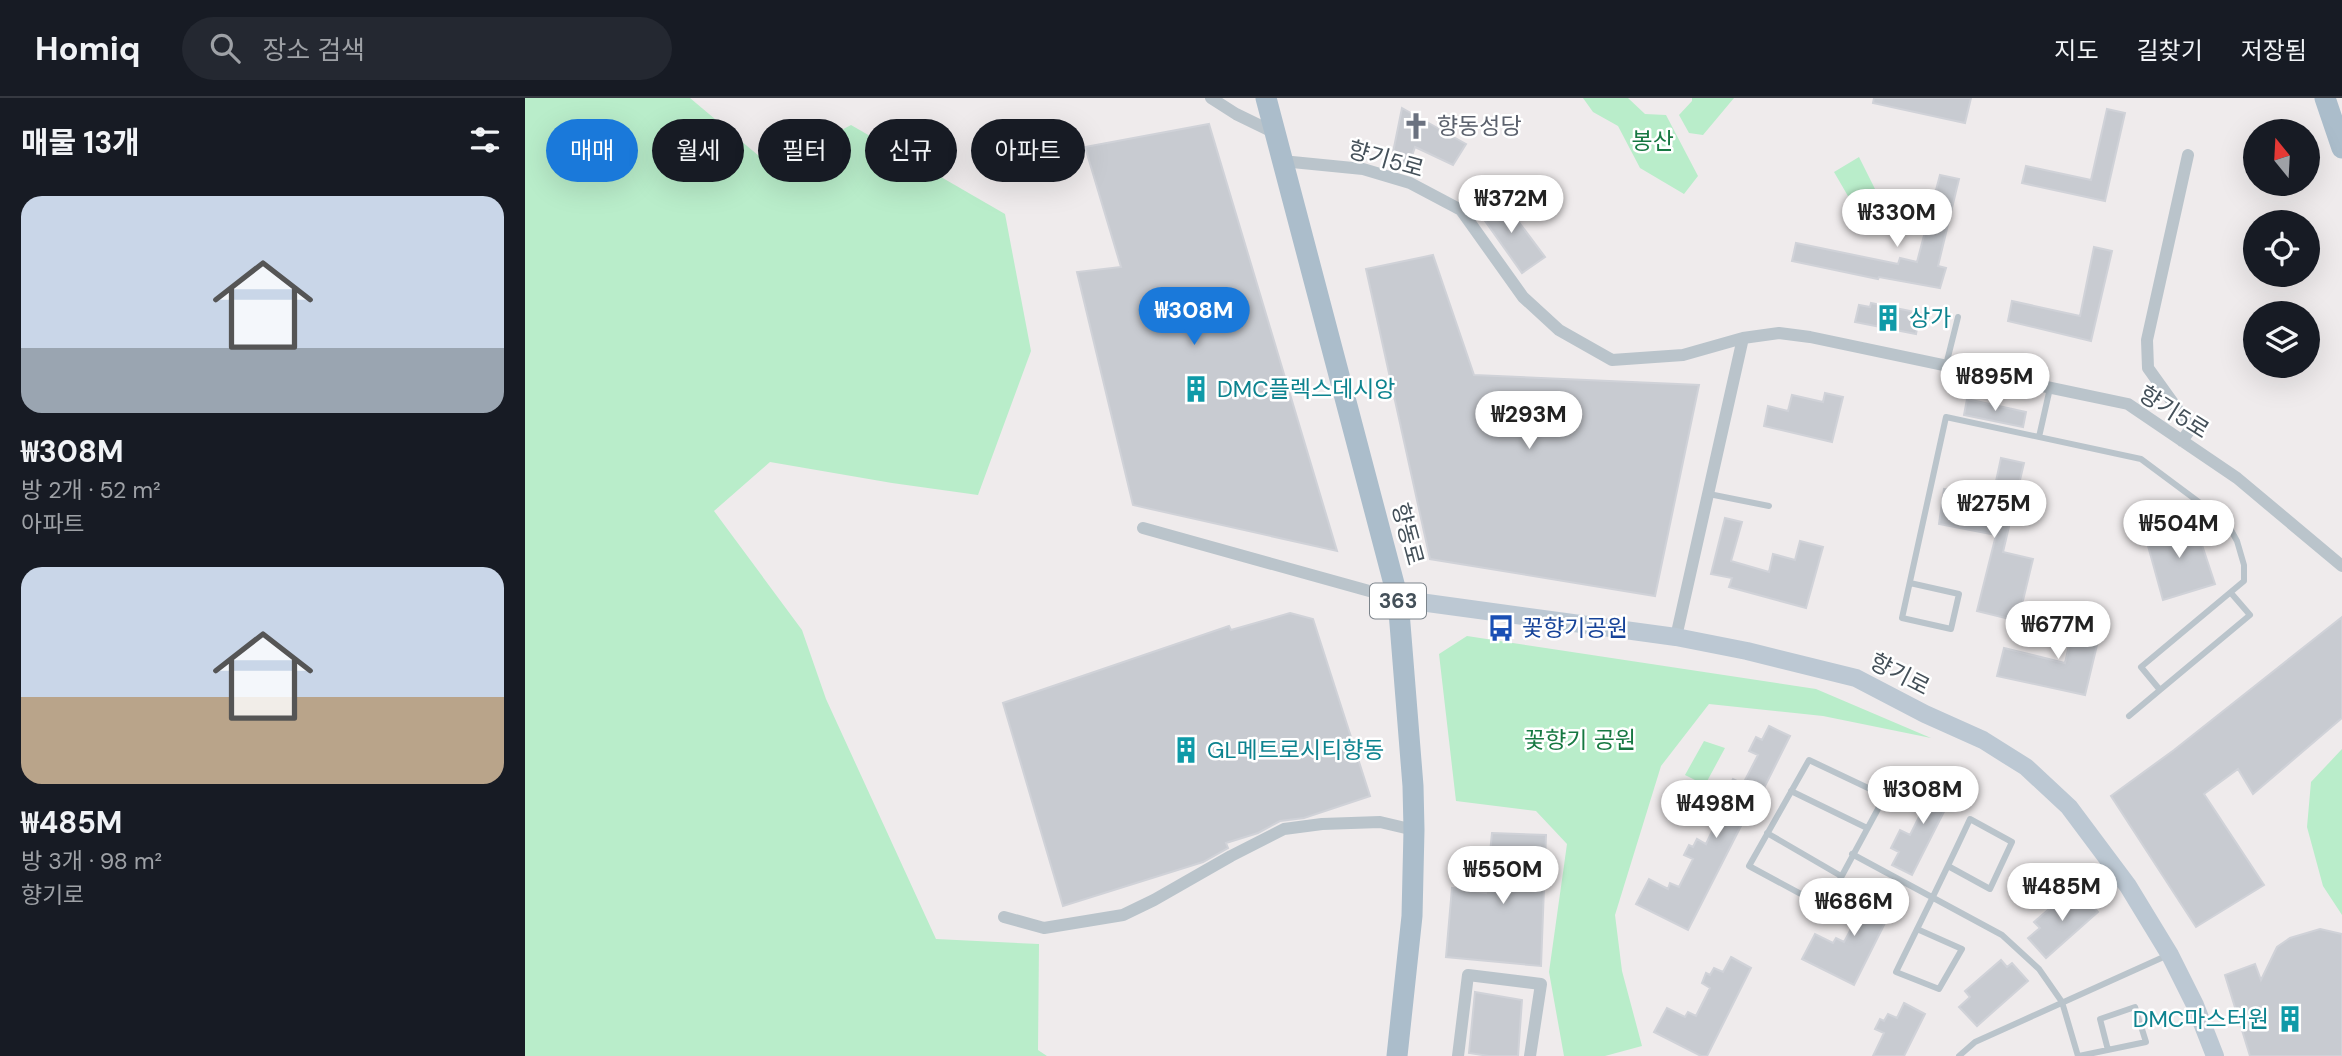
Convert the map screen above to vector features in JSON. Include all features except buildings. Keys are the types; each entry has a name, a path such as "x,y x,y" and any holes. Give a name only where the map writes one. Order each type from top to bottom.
{"main road":[{"name":"363","path":"1266,98 1282,161"},
{"path":"2325,98 2342,148"},
{"name":"향동로","path":"1282,161 1398,599 1415,830 1412,916 1397,1056"},
{"name":"향기로","path":"1398,599 1677,637 1747,651 1856,678 1924,714 1983,740 2026,766 2069,807 2129,887 2170,955 2195,1005 2215,1056"}],"street":[{"path":"1211,98 1236,114 1276,133"},
{"path":"2188,155 2147,340 2148,368 2210,460"},
{"name":"향기5로","path":"1282,161 1363,169 1410,183 1461,209 1523,298 1559,330 1612,360 1683,355 1743,338 1780,333 2129,404 2237,478 2342,566"},
{"path":"1677,637 1743,338"},
{"path":"2182,441 2190,428"},
{"path":"1143,528 1398,599"},
{"path":"1004,917 1044,928 1123,915 1284,829 1322,824 1380,822 1415,830"},
{"path":"1458,1056 1468,975 1541,984 1530,1056"}],"lane":[{"path":"1946,365 1958,317"},
{"path":"2039,437 2050,388"},
{"path":"1910,583 1959,594 1951,629 1902,618 1946,417 2141,459 2227,523 2237,541 2244,565 2244,581 2141,667 2160,690"},
{"path":"1707,493 1769,506"},
{"path":"2129,716 2250,615 2231,593"},
{"path":"1809,760 1885,796 1825,907 1749,866 1791,791 1809,760"},
{"path":"1791,791 1867,828"},
{"path":"1917,929 1962,949 1940,989 1896,972 1970,819 2013,842 1990,889 1948,866"},
{"path":"1767,833 1841,876"},
{"path":"1852,854 2002,935 2039,969 2062,1002 2079,1056 2145,1042 2135,1007 2101,1019 2108,1049"},
{"path":"1959,1056 1975,1042 2170,955"}],"green space":[{"path":"525,98 690,98 715,119 652,119 652,182 744,182 744,143 758,155 758,182 851,182 851,125 865,133 865,182 950,182 1005,214 1031,351 978,495 770,462 714,511 802,630 826,699 936,939 1039,944 1038,1050 1047,1056 525,1056"},
{"name":"봉산","path":"1583,98 1628,98 1645,114 1666,115 1698,176 1684,194 1640,168 1618,126 1593,112"},
{"name":"봉산","path":"1692,98 1734,98 1703,135 1689,133 1679,115"},
{"path":"1859,157 1881,201 1859,215 1834,172"},
{"name":"꽃향기 공원","path":"1467,636 1816,689 1931,738 1823,716 1709,704 1661,766 1615,915 1622,971 1642,1046 1605,1056 1564,1056 1549,972 1567,844 1536,811 1456,801 1439,654"},
{"path":"1704,741 1725,748 1705,785 1685,775"},
{"path":"2342,749 2342,915 2323,886 2307,827 2311,782"}],"place":[{"name":"향동성당","path":"1416,126"},
{"name":"상가","path":"1888,318"},
{"name":"DMC플렉스데시앙","path":"1196,389"},
{"name":"꽃향기공원","path":"1501,628"},
{"name":"GL메트로시티향동","path":"1186,750"},
{"name":"DMC마스터원","path":"2290,1019"}]}
